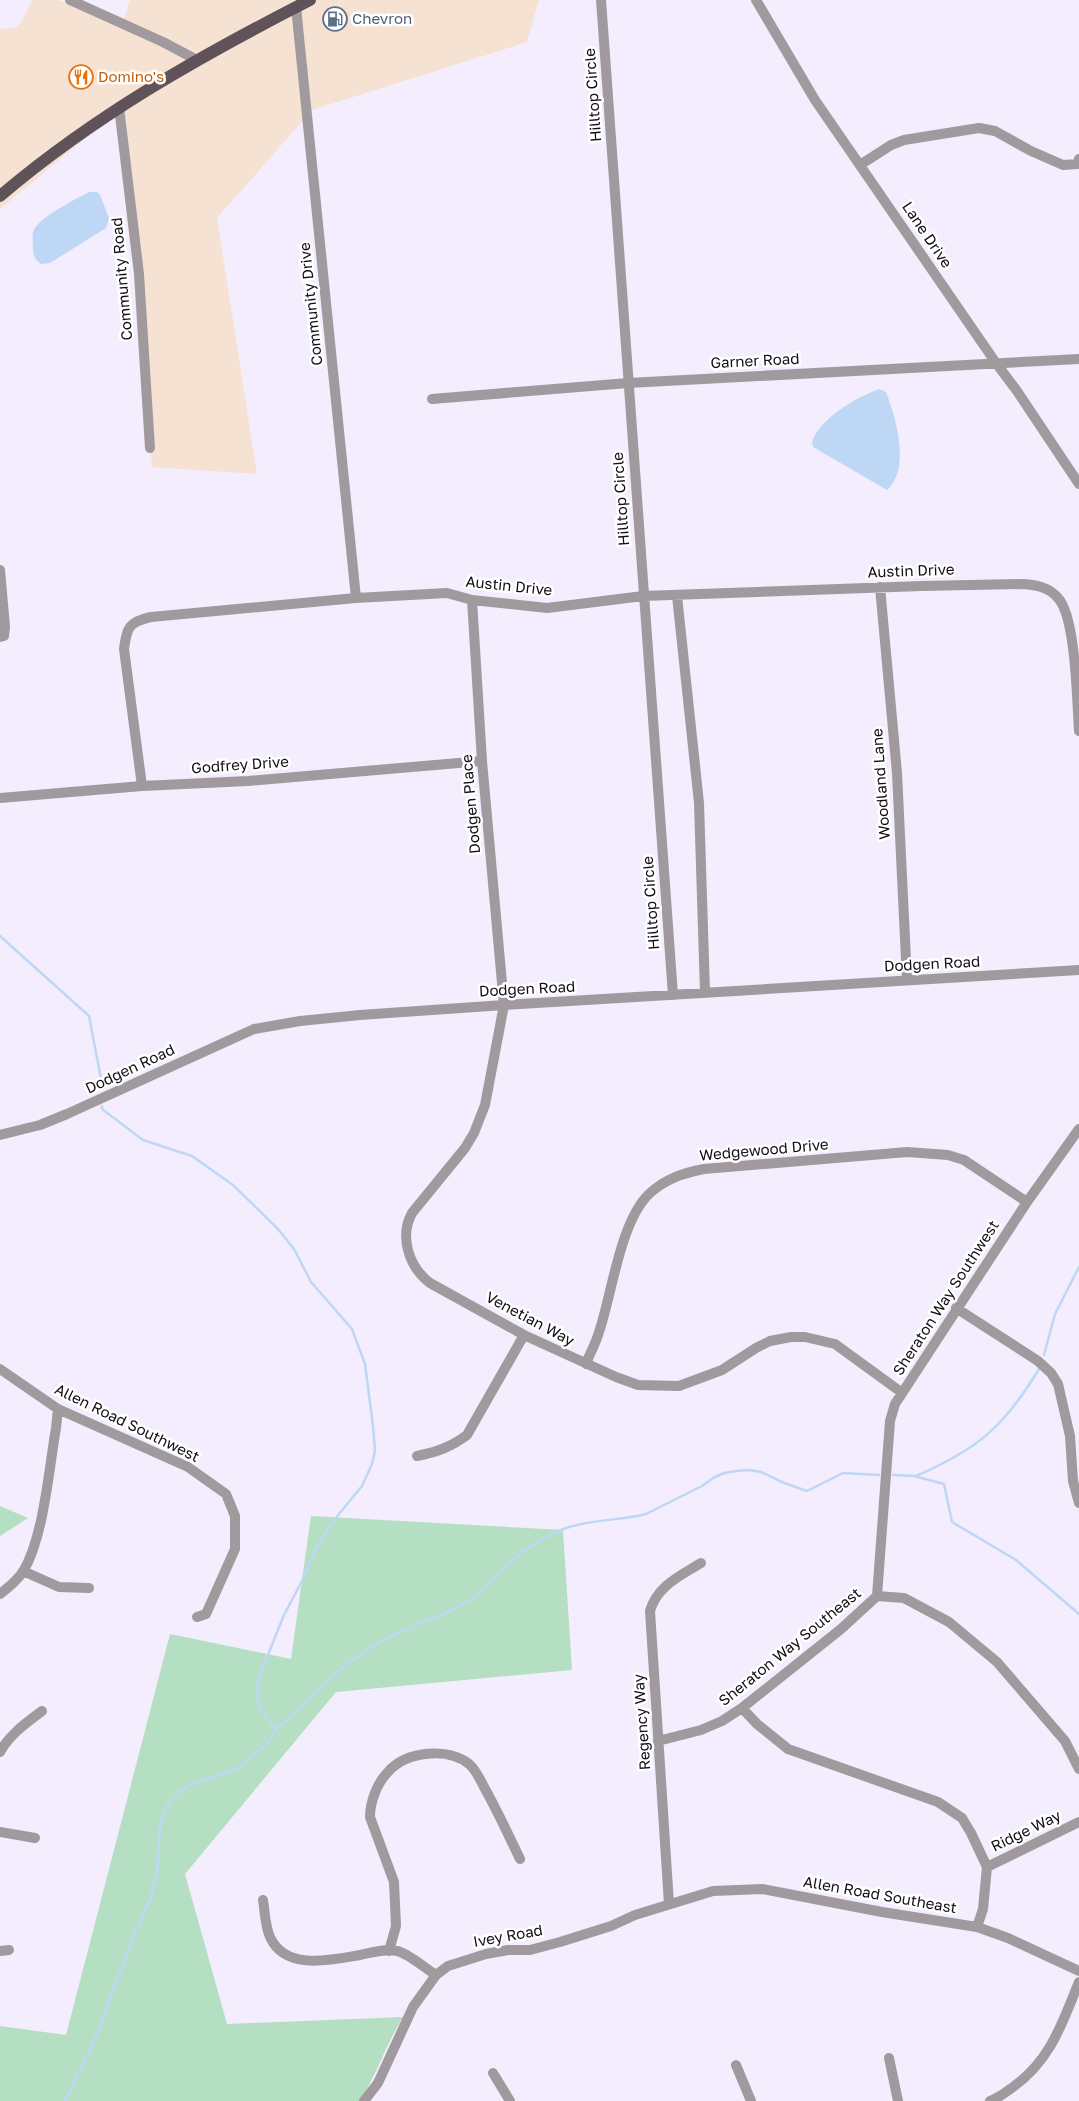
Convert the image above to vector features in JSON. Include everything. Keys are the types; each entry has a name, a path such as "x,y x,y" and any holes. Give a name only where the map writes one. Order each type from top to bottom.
{"main road":[{"path":"0,196 69,141 119,107 197,60 310,0"}],"street":[{"path":"70,0 163,42 197,60"},
{"name":"Hilltop Circle","path":"601,0 673,995"},
{"name":"Lane Drive","path":"756,0 815,100 1017,391 1079,484"},
{"name":"Community Drive","path":"296,7 356,598"},
{"name":"Community Road","path":"119,107 139,274 150,448"},
{"path":"860,165 891,145 904,140 979,128 995,132 1063,165 1078,164 1079,159"},
{"name":"Garner Road","path":"432,399 628,383 1079,359"},
{"path":"0,570 5,627 4,636 0,637"},
{"name":"Austin Drive","path":"142,786 124,649 126,632 134,623 151,617 356,598 447,594 472,600 547,608 643,596 880,587 1037,585 1049,590 1059,598 1070,627 1079,731"},
{"name":"Woodland Lane","path":"880,587 897,773 907,980"},
{"path":"677,596 699,803 704,992"},
{"name":"Dodgen Place","path":"472,600 482,761 504,1005"},
{"name":"Godfrey Drive","path":"0,798 142,786 248,781 482,761"},
{"name":"Dodgen Road","path":"0,1135 40,1125 68,1114 254,1029 360,1015 1079,970"},
{"name":"Venetian Way","path":"504,1005 485,1105 480,1119 464,1148 412,1213 407,1223 407,1249 418,1274 430,1283 524,1335 586,1364 638,1385 679,1386 722,1370 756,1348 770,1342 791,1337 806,1337 836,1344 901,1392"},
{"name":"Sheraton Way Southwest","path":"884,1500 890,1421 901,1392 1027,1202 1079,1129"},
{"name":"Wedgewood Drive","path":"586,1364 600,1332 610,1287 637,1210 648,1195 661,1183 684,1172 907,1152 948,1154 964,1160 1027,1202"},
{"path":"956,1308 1038,1361 1051,1373 1058,1384 1070,1436 1073,1481 1079,1503"},
{"path":"417,1456 443,1450 467,1435 524,1335"},
{"name":"Allen Road Southwest","path":"0,1369 58,1409 188,1467 226,1494 235,1516 234,1550 206,1614 197,1617"},
{"path":"0,1594 16,1581 24,1571 35,1544 58,1409"},
{"name":"Sheraton Way Southeast","path":"658,1741 702,1730 722,1721 742,1708 840,1629 877,1596 884,1500"},
{"name":"Regency Way","path":"669,1904 650,1611 653,1598 665,1586 700,1563"},
{"path":"24,1571 59,1587 89,1588"},
{"path":"877,1596 904,1598 948,1622 997,1662 1065,1741 1079,1769"},
{"path":"742,1708 757,1724 788,1750 938,1802 962,1818 972,1833 986,1866 983,1909 977,1927"},
{"path":"0,1752 16,1731 42,1711"},
{"path":"389,1951 396,1926 394,1882 370,1817 370,1809 375,1793 388,1771 405,1759 444,1753 456,1756 470,1764 496,1808 520,1859"},
{"name":"Ridge Way","path":"986,1866 1079,1822"},
{"path":"0,1832 35,1838"},
{"name":"Allen Road Southeast","path":"669,1904 713,1891 762,1889 882,1912 977,1927 1008,1938 1079,1971"},
{"path":"263,1900 269,1936 280,1950 290,1956 303,1960 328,1961 382,1950 398,1951 436,1975"},
{"name":"Ivey Road","path":"364,2101 378,2083 413,2007 436,1975 448,1966 486,1954 508,1950 530,1950 560,1942 611,1926 635,1915 669,1904"},
{"path":"990,2101 997,2099 1023,2080 1041,2062 1054,2041 1079,1982"},
{"path":"888,2058 898,2101"},
{"path":"736,2064 751,2101"},
{"path":"493,2073 510,2101"}],"shaded area":[{"path":"33,0 57,0 122,24 130,0 539,0 527,42 312,110 217,218 257,474 152,467 124,106 0,209 0,29 18,27"}],"green space":[{"path":"0,1506 28,1518 0,1536"},
{"path":"311,1516 563,1530 572,1670 336,1692 185,1874 227,2024 403,2017 372,2080 360,2101 0,2101 0,2026 66,2035 170,1634 291,1659"}],"water":[{"path":"89,192 97,192 100,195 109,218 106,228 50,263 41,264 33,253 33,232 36,227 58,209"},
{"path":"879,389 886,392 894,415 899,442 900,456 898,469 894,481 887,490 813,447 812,443 816,434 830,417 860,397"}],"waterway":[{"path":"0,936 89,1016 102,1084"},
{"path":"102,1106 102,1109 143,1140 192,1156 233,1185 278,1229 294,1249 311,1282 352,1329 365,1364 375,1451 372,1464 362,1486 330,1525 317,1547 284,1615 261,1672 257,1697 260,1709 276,1730"},
{"path":"1044,1355 1055,1314 1079,1267"},
{"path":"916,1476 956,1456 988,1434 1014,1406 1039,1369"},
{"path":"65,2101 95,2039 130,1945 150,1899 157,1875 160,1825 169,1802 178,1793 189,1786 236,1769 256,1754 271,1739 276,1730 338,1672 365,1651 391,1636 461,1605 486,1587 520,1554 554,1533 572,1526 646,1514 724,1473 749,1470 761,1472 807,1491 843,1473 879,1475"},
{"path":"893,1475 914,1476 944,1484 952,1522 1016,1560 1079,1614"}],"place":[{"name":"Chevron","path":"335,19"},
{"name":"Domino's","path":"81,77"}]}
